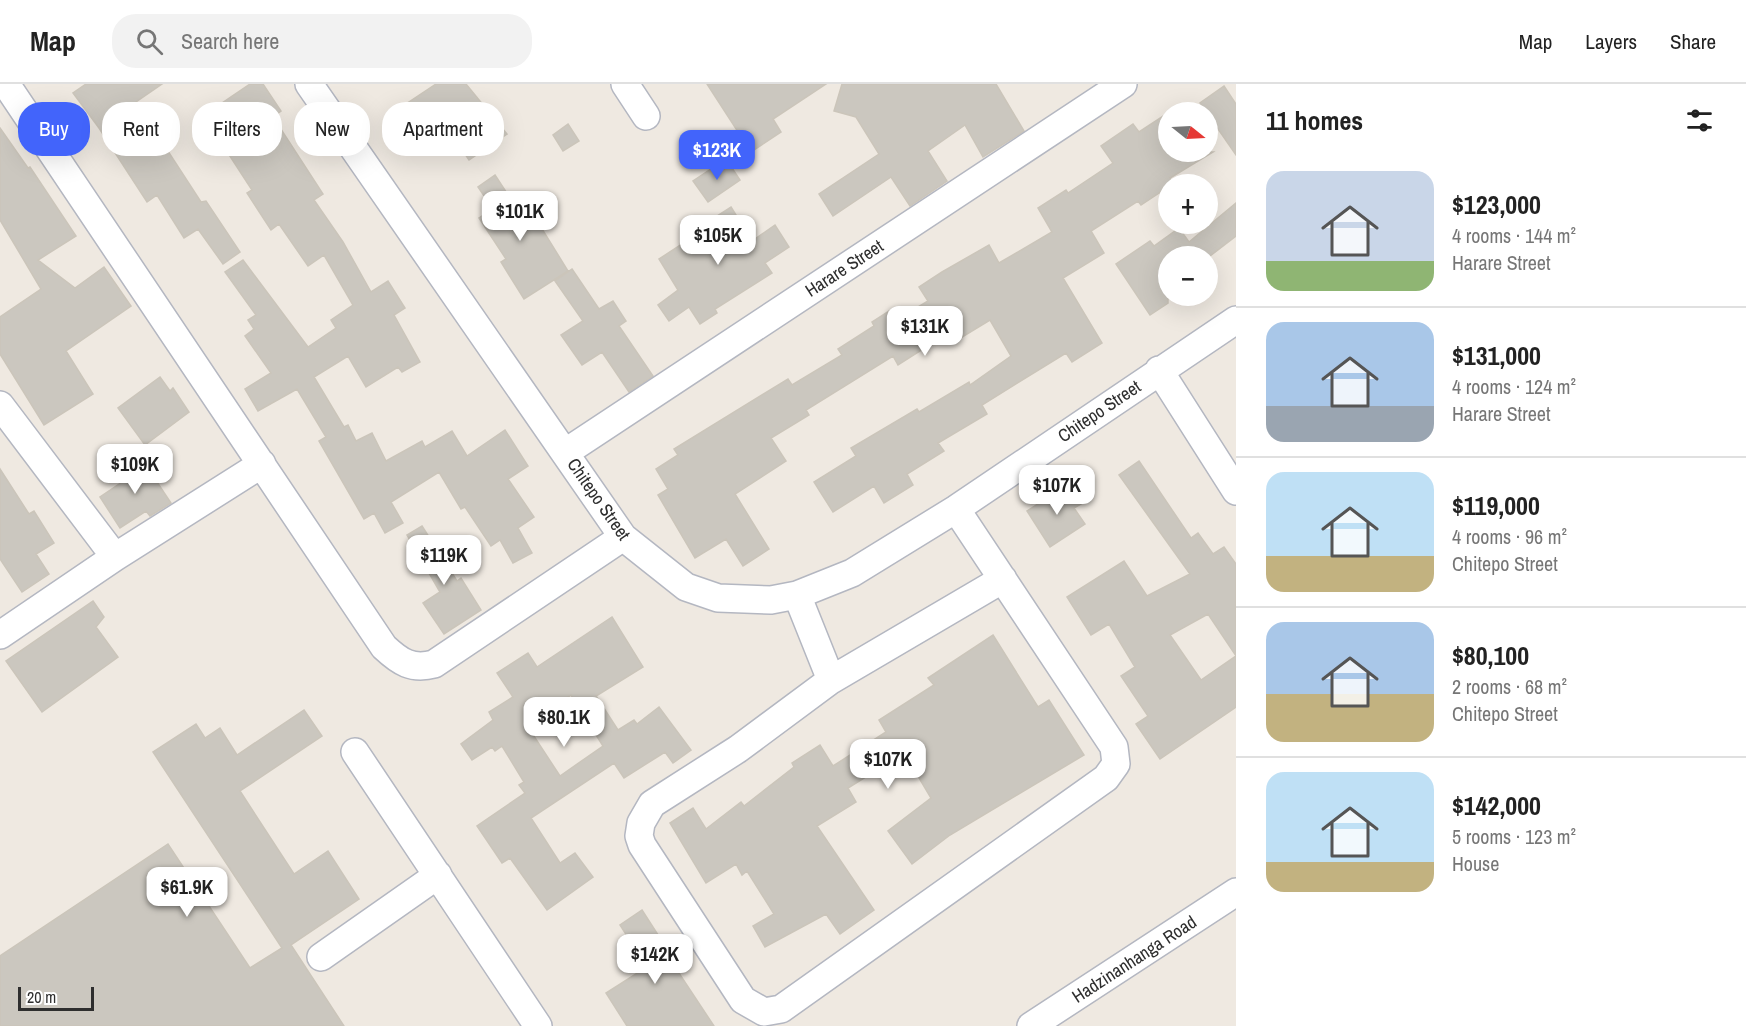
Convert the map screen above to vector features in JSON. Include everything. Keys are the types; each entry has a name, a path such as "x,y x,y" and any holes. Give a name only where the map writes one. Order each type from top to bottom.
{"street":[{"path":"6,84 384,647 402,662 420,668 434,664 623,537"},
{"name":"Chitepo Street","path":"309,84 623,537 686,587 718,598 771,600 797,595 852,573 956,508 1236,320"},
{"path":"625,84 646,116"},
{"name":"Harare Street","path":"566,452 1123,84"},
{"path":"1160,370 1236,491"},
{"path":"3,414 115,557"},
{"path":"0,635 115,557 262,464"},
{"path":"956,508 1003,579 1114,747 1117,756 1112,771 781,1009 764,1011 754,1008 743,1000 642,845 639,836 641,823 652,804 738,749 831,680 1003,579"},
{"path":"797,595 831,680"},
{"path":"355,752 538,1026"},
{"path":"321,957 438,875"},
{"name":"Hadzinanhanga Road","path":"1031,1026 1236,892"}],"building":[{"path":"86,84 162,84 136,102 102,102 102,133 90,116 90,102 80,102 73,93"},
{"path":"250,84 263,84 275,102 224,102"},
{"path":"436,84 466,84 481,102 409,102"},
{"path":"707,84 826,84 773,119 781,132 751,152"},
{"path":"842,84 996,84 1024,131 983,157 965,125 928,151 947,181 910,206 891,177 833,216 819,194 879,154 856,117 834,111"},
{"path":"1224,86 1236,104 1236,155 1218,129 1218,102 1201,102"},
{"path":"1158,120 1158,162 1196,162 1177,174 1158,174 1158,194 1141,205 1138,201 1091,231 1104,253 1063,278 1102,343 1072,362 1066,353 982,405 987,414 938,443 944,451 907,474 913,485 884,503 874,486 833,512 814,482 856,456 851,448 917,409 919,412 969,382 970,385 1011,356 990,320 954,342 948,333 898,365 893,356 806,410 809,415 771,438 786,461 735,494 769,549 743,566 726,539 695,558 658,495 668,489 656,469 678,455 674,449 788,379 792,385 842,355 838,349 874,326 872,322 889,311 895,321 928,301 919,287 989,245 999,263 1052,232 1038,208 1066,190 1068,193 1113,163 1101,146 1133,124 1139,132"},
{"path":"568,124 579,141 563,151 553,135"},
{"path":"0,128 18,156 28,168 30,167 76,236 38,260 75,288 104,267 131,306 66,351 93,394 44,425 0,354 0,317 41,289 0,220"},
{"path":"282,131 294,149 294,156 298,156 323,194 314,200 343,242 371,292 388,281 405,308 394,315 420,362 402,372 398,367 366,387 348,356 314,377 344,427 348,425 356,441 372,433 386,461 422,441 425,447 452,431 467,456 505,430 528,466 508,479 534,517 518,528 532,553 513,563 500,540 491,546 465,507 461,509 439,472 391,502 403,523 385,533 374,513 364,519 319,441 326,437 297,389 258,411 245,389 271,373 245,336 254,329 248,320 256,315 225,272 243,260 308,347 336,328 331,320 353,305 324,255 308,266 279,224 271,230 247,193 252,190 230,156 282,156"},
{"path":"117,156 171,156 201,202 206,201 240,252 223,264 198,229 184,238 157,195 147,202"},
{"path":"726,159 740,180 708,202 693,181"},
{"path":"495,175 522,216 531,211 568,271 524,299 501,262 506,259 479,218 493,209 478,187"},
{"path":"1236,203 1236,236 1218,250 1218,246 1158,246 1158,306 1164,306 1150,315 1116,264 1150,241 1154,246 1171,234 1183,234 1189,242 1199,234 1218,234 1218,218"},
{"path":"731,207 752,241 775,225 789,247 765,263 772,273 715,309 717,313 700,324 689,307 669,321 658,305 678,290 659,259 702,231 700,227"},
{"path":"572,269 599,309 613,301 626,321 619,326 653,376 629,392 602,352 582,365 561,335 583,321 555,281"},
{"path":"160,377 170,391 173,388 189,412 145,445 118,408"},
{"path":"141,458 171,503 150,516 146,511 120,528 100,497 128,478 126,469"},
{"path":"1139,461 1191,538 1198,533 1213,554 1224,547 1236,564 1236,656 1236,707 1160,759 1136,724 1148,716 1121,676 1135,667 1109,624 1091,635 1067,597 1124,561 1147,596 1190,574 1119,475","holes":["1208,614 1236,656 1201,680 1170,635"]},
{"path":"0,469 29,514 34,511 54,543 36,554 49,574 22,592 0,559"},
{"path":"1069,484 1081,504 1074,508 1085,524 1050,547 1027,511"},
{"path":"422,526 457,581 461,578 481,610 444,634 423,603 440,592 407,535"},
{"path":"93,601 104,617 96,627 118,657 42,712 6,661"},
{"path":"612,617 643,667 596,696 618,730 634,720 637,724 659,707 691,750 673,763 665,752 624,778 614,763 531,818 560,863 575,853 593,877 547,910 510,858 502,863 477,826 525,793 519,785 524,782 502,746 495,751 492,747 472,760 461,744 493,720 489,712 513,697 497,673 528,653 537,667","holes":["571,695 603,746 560,776 526,724"]},
{"path":"993,635 1038,707 1049,700 1084,755 950,835 912,864 888,831 931,798 906,756 902,758 901,755 848,788 856,802 817,826 874,910 840,934 826,914 765,947 753,926 774,914 747,871 742,875 736,864 706,883 670,823 693,808 706,829 741,802 744,806 794,767 792,763 820,745 833,766 886,732 879,720 934,685 928,678"},
{"path":"304,710 322,736 240,791 294,874 328,851 359,899 291,945 344,1026 0,1026 0,956 168,844 250,968 282,948 153,752 196,724 205,738 220,728 237,755"},
{"path":"642,910 662,941 659,943 714,1026 627,1026 606,993 647,967 620,925"}]}
